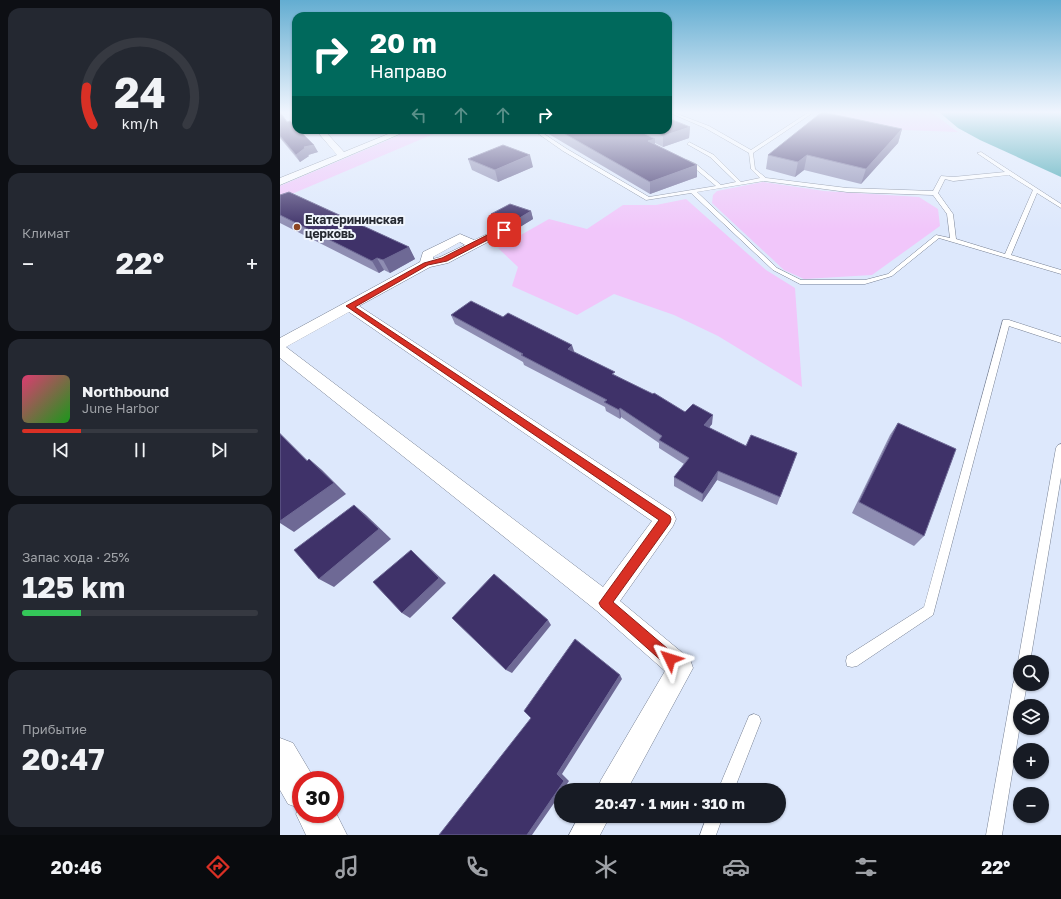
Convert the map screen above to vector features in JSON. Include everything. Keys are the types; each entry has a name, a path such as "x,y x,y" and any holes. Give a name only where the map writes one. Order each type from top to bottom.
{"street":[{"path":"339,151 343,156"},
{"path":"280,182 355,151"},
{"path":"280,344 426,264 444,260 504,230"},
{"path":"349,306 666,519 605,603"},
{"path":"280,350 605,603 681,668 614,783"},
{"path":"280,756 292,776"},
{"path":"321,823 328,835"},
{"path":"584,835 592,823"}],"lane":[{"path":"566,151 648,198 764,179 847,190 935,193 946,206 952,217 953,240"},
{"path":"703,151 712,156 740,183"},
{"path":"751,152 753,169 764,179"},
{"path":"980,153 1061,206"},
{"path":"681,158 694,165 720,186"},
{"path":"935,193 943,177 953,179 1010,173"},
{"path":"1008,256 1036,190"},
{"path":"692,191 775,269 800,282 865,282 890,275 938,236 1061,272"},
{"path":"852,661 929,611 1006,322 1061,340"},
{"path":"1025,655 1061,448"},
{"path":"994,835 1019,691"},
{"path":"729,783 754,721"},
{"path":"708,835 712,823"}],"shaded area":[{"path":"363,151 393,151 280,199 280,186"},
{"path":"763,182 824,191 919,197 938,209 940,226 872,275 804,279 784,270 712,203 713,195 717,191"},
{"path":"686,199 766,270 795,288 802,387 718,336 674,315 614,294 577,315 512,286 518,267 498,248 549,219 587,229 623,205 656,205"}],"water":[{"path":"1004,151 1061,151 1061,177"}],"building":[{"path":"293,151 301,151 296,155"},
{"path":"488,151 519,151 530,155 495,170 468,159"},
{"path":"595,151 668,151 697,165 650,182"},
{"path":"773,151 882,151 866,169 807,155 798,162 768,155"},
{"path":"289,192 409,247 383,260 377,258 372,261 280,215 280,195"},
{"path":"510,204 531,211 513,222 491,214"},
{"path":"471,301 503,317 508,313 572,345 568,349 615,372 612,374 653,394 654,393 685,412 693,404 713,415 704,425 746,446 751,435 797,453 780,497 718,471 703,494 674,477 689,458 659,440 662,436 620,408 619,410 604,402 607,400 521,355 523,354 451,315"},
{"path":"898,423 956,449 924,536 859,502"},
{"path":"280,434 307,461 309,459 334,483 280,521"},
{"path":"354,505 379,529 319,579 294,550"},
{"path":"411,550 439,578 402,613 373,582"},
{"path":"494,574 548,620 506,670 452,618"},
{"path":"575,639 620,675 557,774 564,781 563,783 554,783 554,796 527,835 439,835 531,718 524,711"}],"place":[{"name":"Екатерининская церковь","path":"297,227"}],"route":[{"path":"504,230 444,260 426,264 349,306 666,519 605,603 670,659"}]}
